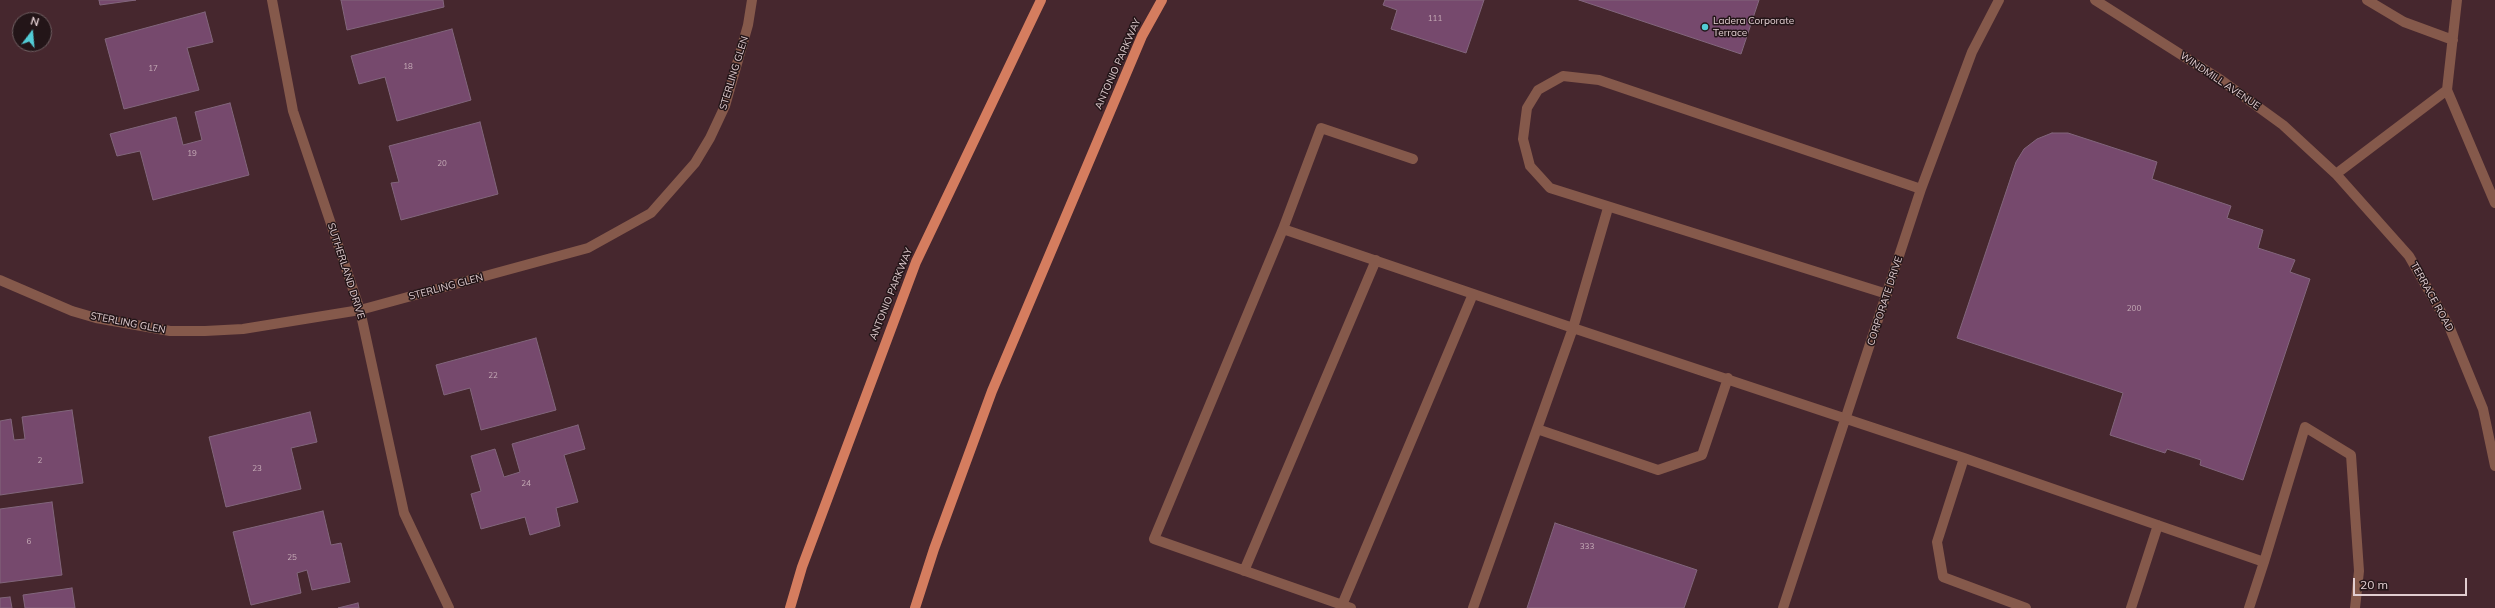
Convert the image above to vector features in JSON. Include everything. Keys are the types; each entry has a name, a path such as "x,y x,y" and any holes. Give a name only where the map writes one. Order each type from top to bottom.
{"main road":[{"name":"ANTONIO PARKWAY","path":"790,608 804,560 916,262 1041,0"},
{"name":"ANTONIO PARKWAY","path":"915,608 934,550 992,390 1139,43 1162,0"}],"street":[{"name":"SUTHERLAND DRIVE","path":"272,0 293,111 360,310 404,513 449,608"},
{"name":"STERLING GLEN","path":"0,280 72,312 120,324 170,331 243,329 360,310 588,248 651,213 695,163 710,138 725,106 737,69 752,0"},
{"name":"CORPORATE DRIVE","path":"1783,608 1921,189 1972,52 2000,0"},
{"name":"WINDMILL AVENUE","path":"2095,0 2221,80 2277,121 2336,174"},
{"path":"2367,0 2404,22 2453,40"},
{"path":"2457,0 2447,90 2495,203"},
{"path":"1887,294 1608,208 1550,188 1530,166 1523,139 1527,108 1538,90 1563,76 1599,80 1921,189"},
{"path":"2336,174 2447,90"},
{"path":"1412,159 1321,128 1283,229 1154,539 1347,606 1473,294"},
{"name":"TERRACE ROAD","path":"2336,174 2409,256 2449,326 2482,408 2495,466"},
{"path":"1473,608 1573,328 1608,208"},
{"path":"1283,229 1573,328 1728,378 1964,458 2264,562"},
{"path":"1244,571 1376,260"},
{"path":"1537,429 1658,470 1702,455 1728,378"},
{"path":"2249,608 2306,427 2351,455 2359,571 2355,608"},
{"path":"1964,458 1937,542 1943,577 2026,608"},
{"path":"2131,608 2158,525"}],"building":[{"path":"99,0 136,0 100,5"},
{"path":"341,0 443,0 444,7 347,30"},
{"path":"1385,0 1484,0 1466,53 1391,29 1397,10 1383,5"},
{"name":"Ladera Corporate Terrace","path":"1579,0 1759,0 1741,54"},
{"path":"205,12 213,42 187,48 199,90 124,109 105,39"},
{"path":"452,29 471,100 397,121 385,77 359,84 351,56"},
{"path":"230,103 249,175 153,200 140,151 117,156 110,134 176,117 183,145 202,140 195,112"},
{"path":"480,122 498,194 401,220 391,183 399,182 389,146"},
{"path":"2052,133 2068,133 2157,162 2152,179 2231,206 2227,218 2263,230 2258,248 2295,260 2290,272 2310,279 2243,480 2200,465 2201,460 2167,449 2165,453 2110,435 2123,393 1957,338 2016,162 2024,149 2037,139"},
{"path":"536,338 556,410 481,430 470,388 444,395 436,365"},
{"path":"72,410 83,483 0,495 0,421 11,419 14,440 25,439 22,417"},
{"path":"310,412 317,442 291,448 301,489 226,507 209,437"},
{"path":"578,425 585,449 564,455 578,502 556,508 560,526 530,535 525,517 481,529 471,494 481,491 471,456 495,449 504,477 520,472 512,444"},
{"path":"52,502 62,575 0,583 0,509"},
{"path":"323,511 331,545 341,543 350,582 312,590 307,570 297,573 301,593 251,605 233,532"},
{"path":"1555,523 1697,570 1684,608 1527,608"},
{"path":"72,588 75,608 25,608 23,595"},
{"path":"10,597 12,608 0,608 0,598"},
{"path":"358,603 359,608 338,608"}],"place":[{"name":"Ladera Corporate Terrace","path":"1705,27"}]}
